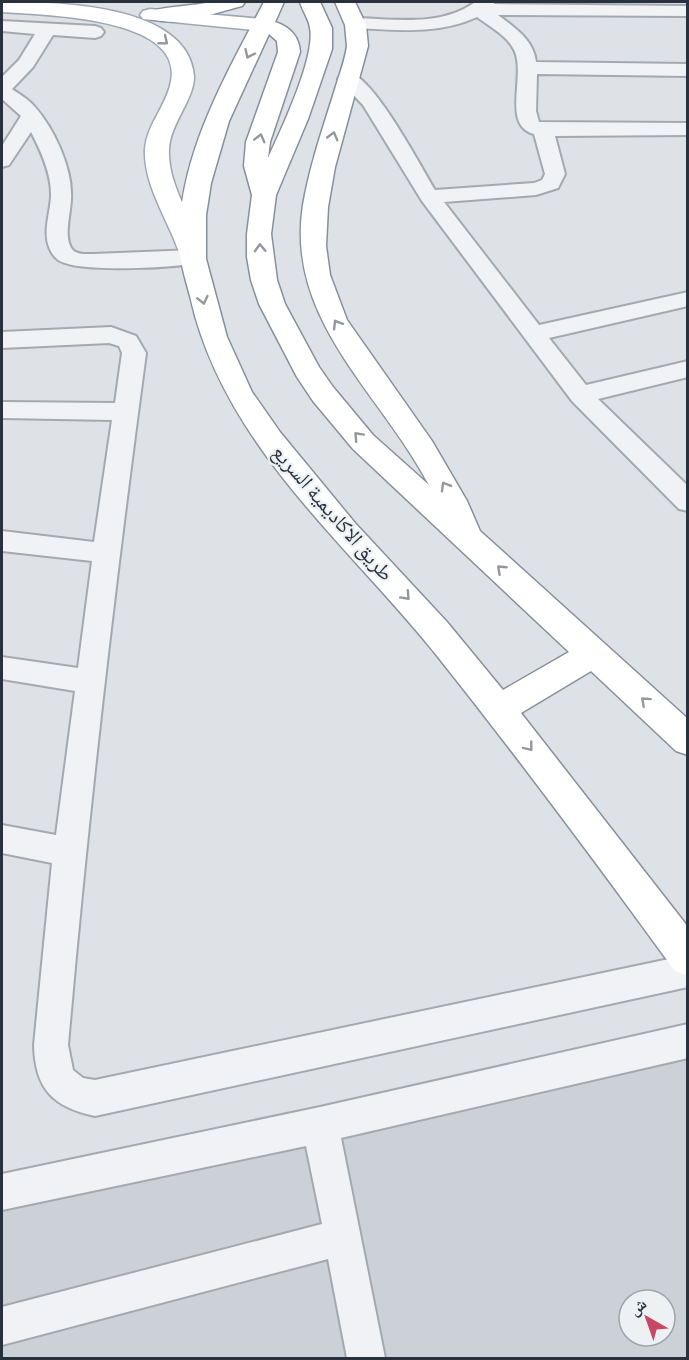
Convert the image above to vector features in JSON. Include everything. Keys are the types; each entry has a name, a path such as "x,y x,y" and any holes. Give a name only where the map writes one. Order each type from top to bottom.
{"main road":[{"path":"158,15 198,12 235,2"},
{"path":"310,2 321,28 321,49 297,119 264,195 259,234 264,280 272,304 308,370 329,402 363,442 687,741"},
{"path":"2,6 65,7 158,15 269,13 290,44 258,142 256,166 264,195"},
{"path":"65,7 111,17 144,28 164,40 177,54 183,71 183,80 158,138 157,155 166,189 182,221 193,254"},
{"path":"351,12 357,50 319,194 313,246 316,271 323,296 334,321 435,468 452,497 469,540"},
{"name":"طريق الاكاديمية السريع","path":"269,13 210,140 195,207 193,254 217,349 231,380 250,412 278,451 352,540 420,612 499,709 607,848 687,958"},
{"path":"499,709 593,654"}],"street":[{"path":"483,5 515,39 525,54 529,123 543,129 687,129"},
{"path":"351,12 442,24 462,18 483,5 687,11"},
{"path":"2,26 95,32"},
{"path":"47,29 26,63 2,89 31,117 59,179 61,203 58,246 63,254 81,260 193,254"},
{"path":"527,68 687,70"},
{"path":"348,79 371,102 429,197 580,394 687,502"},
{"path":"2,161 31,117"},
{"path":"429,197 536,189 551,184 555,174 543,129"},
{"path":"532,334 687,299"},
{"path":"2,340 111,335 122,338 133,347 134,353 105,553 69,852 51,1061 55,1076 65,1088 79,1095 95,1098 687,971"},
{"path":"580,394 687,369"},
{"path":"2,410 124,412"},
{"path":"2,541 105,553"},
{"path":"2,668 90,682"},
{"path":"2,839 69,852"},
{"path":"2,1192 320,1125 687,1041"},
{"path":"320,1125 366,1359"},
{"path":"2,1326 343,1237"}],"shaded area":[{"path":"687,1057 687,1358 2,1358 2,1175"}]}
